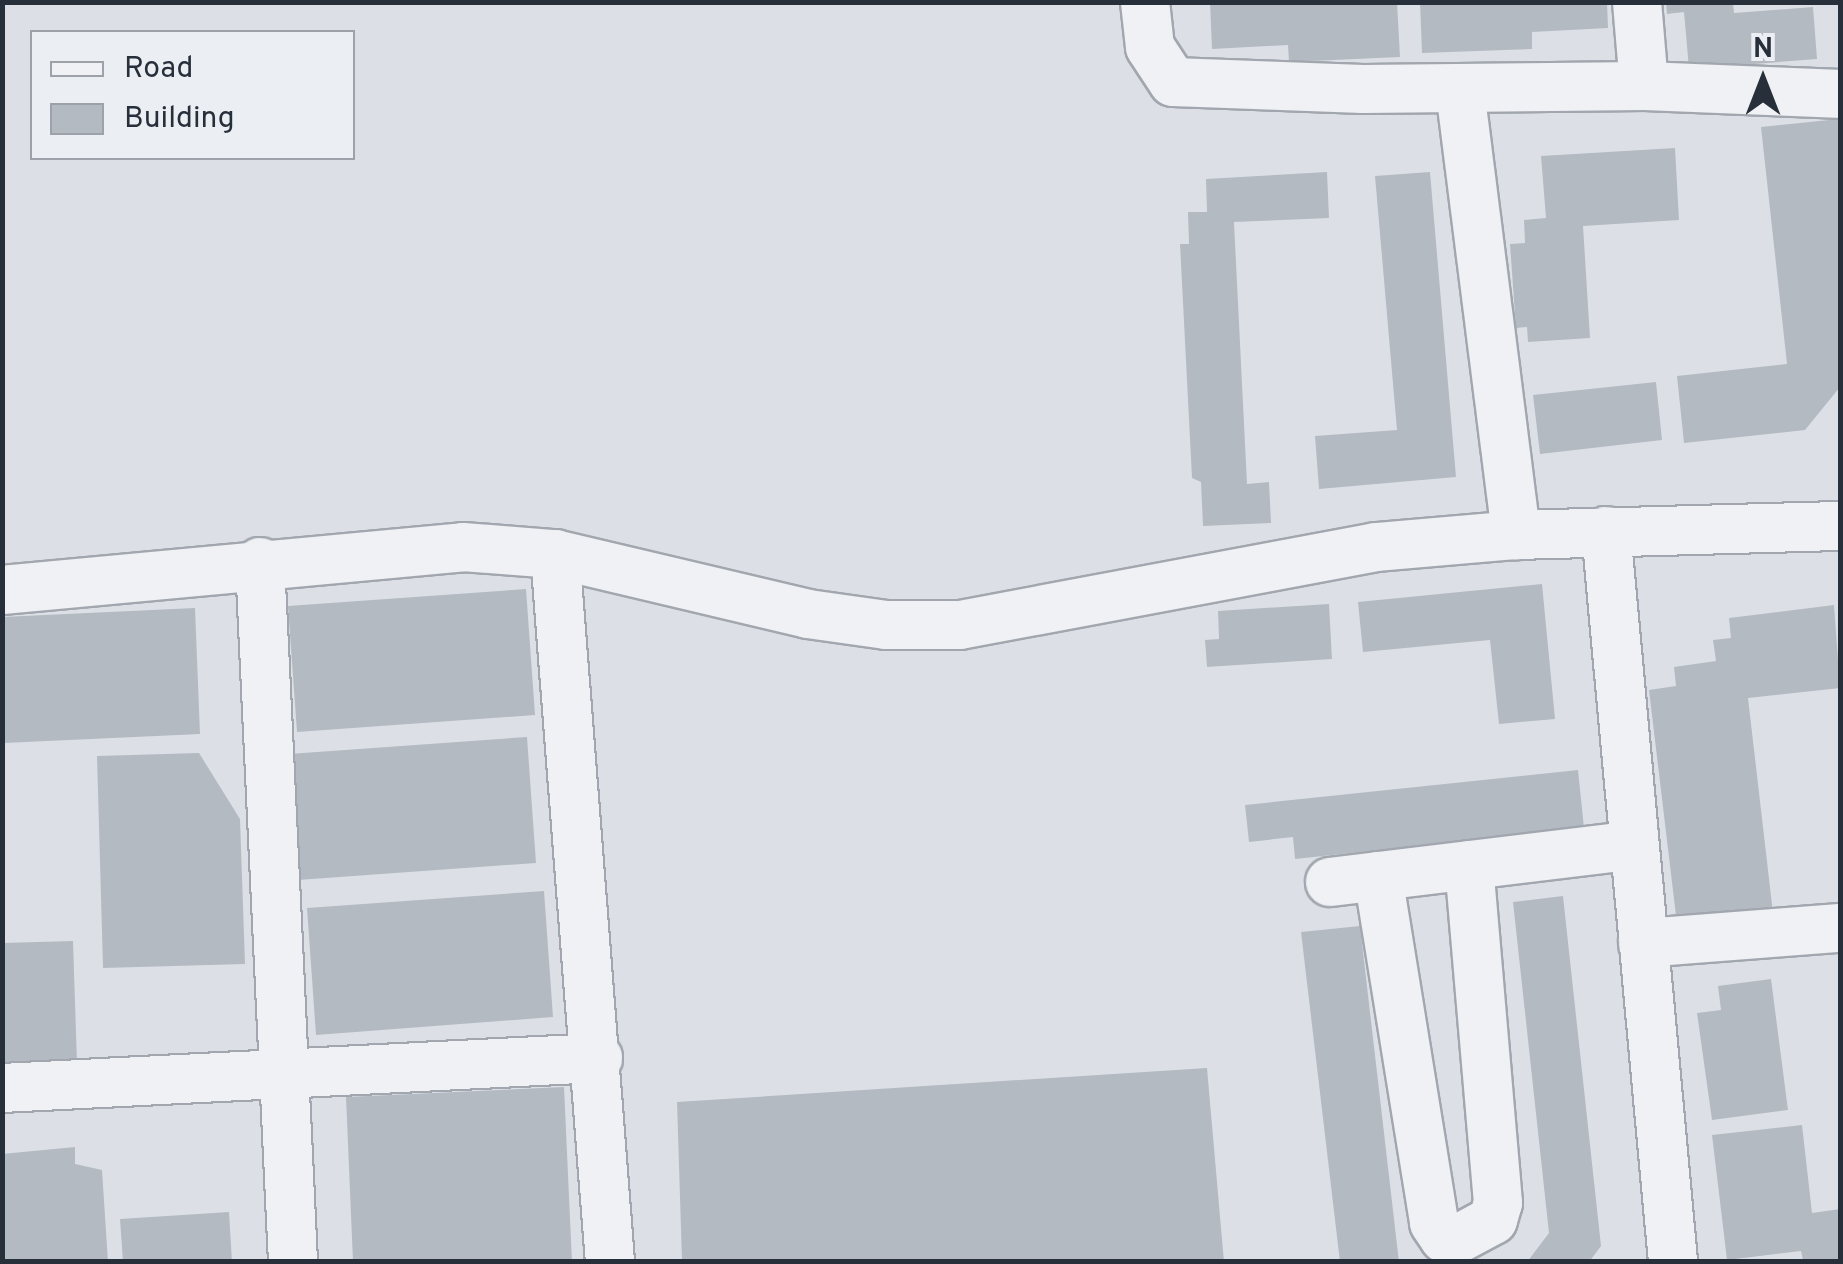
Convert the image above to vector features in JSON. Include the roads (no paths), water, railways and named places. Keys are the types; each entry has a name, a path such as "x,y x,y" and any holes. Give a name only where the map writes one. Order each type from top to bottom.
{"street":[{"path":"1145,2 1150,46 1173,82 1460,90 1644,86 1840,94"},
{"path":"1637,2 1644,86"},
{"path":"1460,90 1516,535"},
{"path":"2,590 260,562 463,547 555,554 808,614 886,625 960,625 1308,558 1516,535 1840,526"},
{"path":"1606,531 1673,1262"},
{"path":"555,554 598,1058 610,1262"},
{"path":"260,562 293,1262"},
{"path":"1330,882 1634,845"},
{"path":"1378,876 1434,1223 1444,1238 1456,1240 1492,1220 1498,1202 1469,865"},
{"path":"1643,943 1840,928"},
{"path":"2,1088 598,1058"}]}
